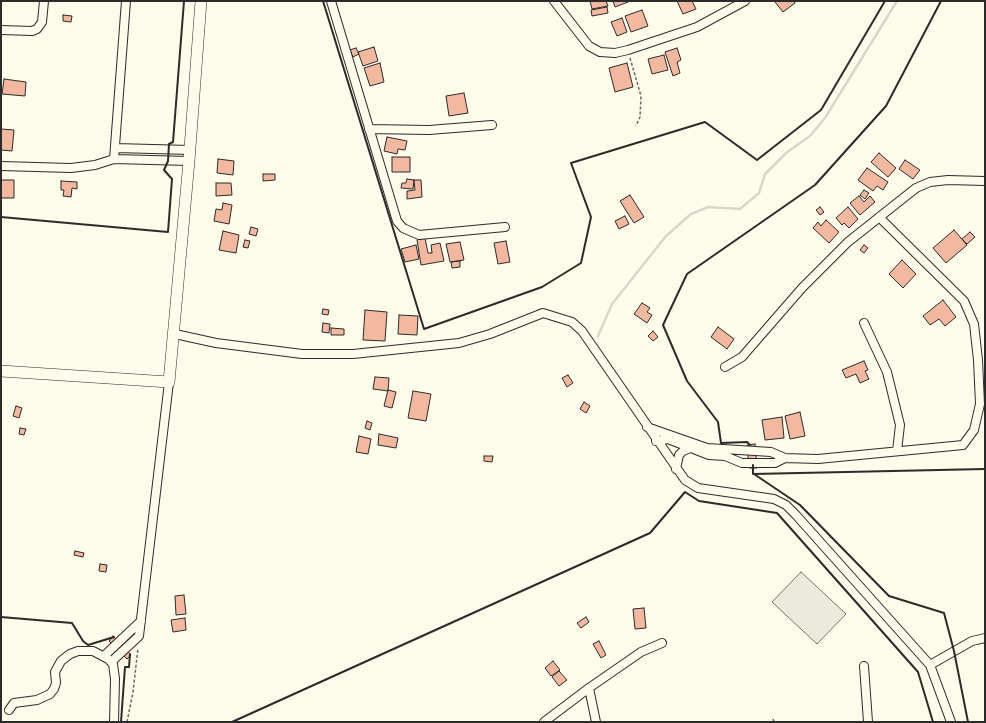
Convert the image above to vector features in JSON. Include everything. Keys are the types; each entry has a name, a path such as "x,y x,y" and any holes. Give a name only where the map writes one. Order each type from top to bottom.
{"street":[{"path":"1,30 32,31 37,29 42,22 44,1"},
{"path":"114,159 126,1"},
{"path":"111,662 139,636 175,334 201,1"},
{"path":"331,1 393,213 403,228 419,235 505,227"},
{"path":"554,1 589,46 600,52 615,53 697,28 744,1"},
{"path":"369,129 429,130 492,125"},
{"path":"115,148 189,156"},
{"path":"1,166 71,168 96,164 114,159 189,156"},
{"path":"725,367 742,357 802,288 848,242 916,188 930,182 948,180 985,181"},
{"path":"647,427 708,448 771,452 785,458 818,459 897,450 963,445 974,430 980,404 978,360 974,324 964,301 879,217"},
{"path":"175,334 216,343 302,354 353,354 459,343 490,334 529,317 543,313 572,322 582,331 656,441 685,480 698,488 760,496 774,499 786,505 930,665 951,722"},
{"path":"864,323 887,372 900,425 897,450"},
{"path":"1,371 169,382"},
{"path":"656,441 668,439 709,455 725,456 742,463 775,463 785,458"},
{"path":"676,469 679,455 683,451 690,448"},
{"path":"104,656 141,621"},
{"path":"930,665 972,641 985,638"},
{"path":"544,722 589,688 641,652 662,642"},
{"path":"9,710 14,703 37,700 50,694 56,683 55,672 60,661 70,654 78,651 93,651 104,656 111,662 115,679 114,722"},
{"path":"864,666 868,722"},
{"path":"589,688 596,722"}],"path":[{"path":"628,50 641,96 640,117 636,126"},
{"path":"127,722 133,692 139,636"}],"shaded area":[{"path":"801,572 846,614 817,644 772,602"}],"building":[{"path":"590,1 606,1 608,6 592,9"},
{"path":"613,1 627,1 628,2 615,7"},
{"path":"677,1 692,1 696,9 683,14"},
{"path":"794,1 795,3 783,12 775,2"},
{"path":"607,7 608,13 592,16 591,10"},
{"path":"642,10 648,26 631,32 625,16"},
{"path":"63,15 72,16 71,22 63,21"},
{"path":"622,18 627,32 617,36 611,22"},
{"path":"374,47 378,61 363,66 358,52"},
{"path":"356,48 359,54 353,57 350,50"},
{"path":"677,48 681,60 677,62 680,73 673,76 665,52"},
{"path":"664,55 668,70 652,74 648,59"},
{"path":"380,63 384,82 370,86 364,68"},
{"path":"627,63 633,87 615,92 609,68"},
{"path":"4,79 26,82 25,96 2,94"},
{"path":"464,93 468,113 449,116 446,96"},
{"path":"1,129 14,130 12,151 1,150"},
{"path":"387,137 407,141 405,150 398,149 397,154 384,151"},
{"path":"879,153 896,168 888,177 871,162"},
{"path":"392,157 410,157 410,172 392,172"},
{"path":"218,159 234,161 233,175 217,173"},
{"path":"905,160 920,170 913,179 899,169"},
{"path":"867,168 888,182 883,190 877,186 873,191 858,180"},
{"path":"263,174 275,174 275,180 263,181"},
{"path":"407,179 414,180 413,189 401,188 402,183 406,183"},
{"path":"1,180 14,180 14,198 1,198"},
{"path":"414,180 421,180 422,197 407,199 407,191 415,190"},
{"path":"61,181 77,182 77,189 72,188 71,197 63,196 64,190 61,190"},
{"path":"216,183 231,183 232,195 216,196"},
{"path":"864,190 869,193 865,199 860,195"},
{"path":"630,195 644,217 634,223 620,201"},
{"path":"859,196 864,202 870,196 875,202 860,215 850,203"},
{"path":"223,203 232,205 229,224 214,221 216,209 222,210"},
{"path":"820,207 824,212 820,215 816,210"},
{"path":"848,207 858,219 849,228 844,223 842,225 836,218"},
{"path":"625,216 629,224 619,229 615,221"},
{"path":"826,220 839,232 829,243 813,228 818,222 821,226"},
{"path":"251,227 258,229 256,236 249,234"},
{"path":"954,230 967,245 946,263 933,248"},
{"path":"223,231 239,235 236,253 219,250"},
{"path":"970,232 975,237 967,244 962,239"},
{"path":"425,238 428,253 432,253 431,245 440,243 444,261 421,265 417,240"},
{"path":"245,240 250,241 248,248 243,247"},
{"path":"506,241 510,262 498,264 494,243"},
{"path":"460,242 464,260 450,262 446,244"},
{"path":"416,245 419,259 405,262 401,249"},
{"path":"864,245 868,248 864,253 860,250"},
{"path":"902,260 916,274 903,288 889,274"},
{"path":"460,261 460,267 452,268 451,262"},
{"path":"943,300 956,317 945,326 939,319 930,325 923,316"},
{"path":"642,303 650,308 647,312 652,315 647,323 634,314"},
{"path":"323,309 329,310 328,315 322,314"},
{"path":"365,310 387,312 385,341 363,340"},
{"path":"399,315 418,316 417,335 398,334"},
{"path":"323,323 330,324 329,333 322,332"},
{"path":"718,327 734,339 727,349 711,337"},
{"path":"331,328 344,329 344,335 331,335"},
{"path":"653,331 658,337 653,341 648,336"},
{"path":"864,361 868,370 865,371 869,379 860,383 856,374 846,378 842,370"},
{"path":"568,375 573,383 567,387 562,378"},
{"path":"375,377 389,378 388,391 373,389"},
{"path":"388,390 396,392 392,408 384,406"},
{"path":"413,391 431,394 426,421 408,418"},
{"path":"584,402 590,406 586,413 580,409"},
{"path":"16,406 22,408 19,418 13,416"},
{"path":"800,412 805,436 790,439 785,416"},
{"path":"782,417 784,438 765,440 762,420"},
{"path":"367,421 372,423 370,430 365,428"},
{"path":"20,428 26,429 24,435 19,434"},
{"path":"379,434 398,438 396,448 378,445"},
{"path":"359,436 371,439 368,454 356,452"},
{"path":"755,444 757,468 749,468 747,445"},
{"path":"484,456 493,456 492,462 484,461"},
{"path":"75,551 84,553 83,557 74,555"},
{"path":"100,564 107,565 106,572 99,571"},
{"path":"184,595 186,614 176,615 175,596"},
{"path":"644,608 646,628 635,629 633,609"},
{"path":"586,617 589,622 581,628 577,623"},
{"path":"185,618 186,630 173,632 171,620"},
{"path":"113,636 131,655 127,659 109,641"},
{"path":"599,641 606,655 601,658 593,644"},
{"path":"553,661 560,670 551,676 545,668"},
{"path":"559,671 567,680 559,686 552,677"}],"waterway":[{"path":"598,336 612,304 666,236 691,214 708,207 740,209 759,193 765,174 786,153 810,136 825,118 897,1"}],"wall":[{"path":"1,217 168,232 172,179 164,170 168,161 169,144 173,142 184,1"},
{"path":"323,1 424,329 542,287 581,263 591,217 571,163 705,122 757,160 821,110 885,1"},
{"path":"750,445 747,442 721,443 718,422 687,381 663,325 687,274 815,185 886,106 941,1"},
{"path":"753,465 753,474 985,469"},
{"path":"754,474 800,505 889,596 944,613 954,651 968,722"},
{"path":"232,722 650,533 685,492 699,501 777,513 918,672 933,722"},
{"path":"1,617 72,623 83,641 88,645 114,637"},
{"path":"121,722 125,667 129,667 130,654"}]}
